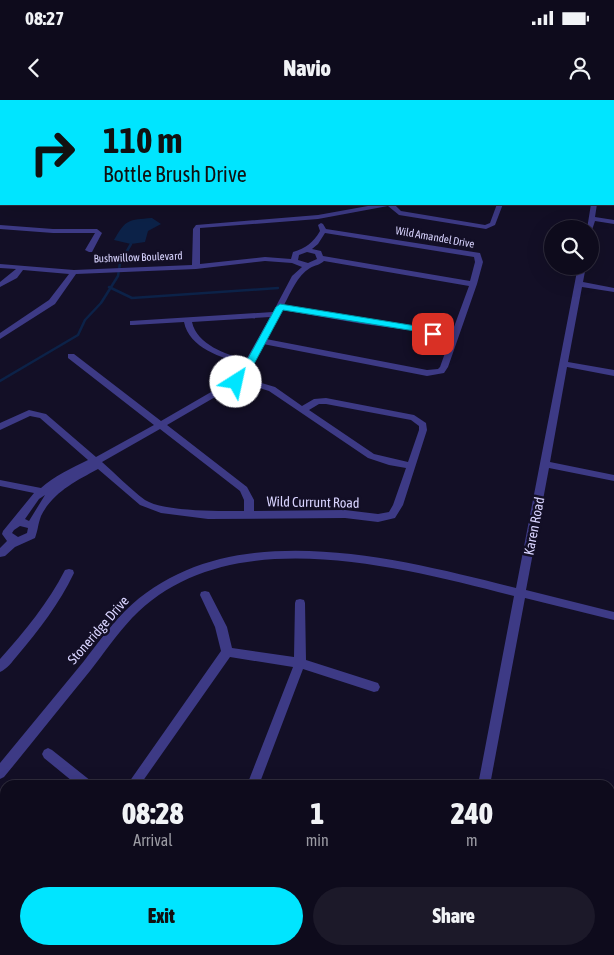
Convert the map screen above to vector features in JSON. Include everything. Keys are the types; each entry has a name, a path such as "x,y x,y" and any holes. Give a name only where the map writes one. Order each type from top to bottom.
{"street":[{"path":"196,267 196,229 198,226 318,218 384,205"},
{"path":"390,205 399,213 486,227 493,224 500,205"},
{"path":"594,205 592,219 614,222"},
{"path":"296,276 295,259 316,243 323,230 318,218"},
{"path":"0,227 53,231 97,231 99,233 89,250"},
{"name":"Wild Amandel Drive","path":"262,341 435,373 441,371 444,367 473,284 479,262 477,255 323,230"},
{"path":"316,243 320,258"},
{"path":"307,250 320,258 343,263 473,284"},
{"name":"Bushwillow Boulevard","path":"0,266 74,272 196,267 277,258 295,259 308,266"},
{"path":"1,554 9,530 46,492 240,379 296,276 320,258"},
{"path":"0,285 14,276 22,267"},
{"path":"0,337 52,302 74,272"},
{"name":"Karen Road","path":"485,780 580,275"},
{"path":"579,284 614,290"},
{"path":"134,323 278,311 416,329 454,338"},
{"path":"188,320 190,331 213,350 222,355 250,363"},
{"path":"71,356 244,490 249,500 249,515"},
{"path":"564,364 614,373"},
{"path":"240,379 272,389 371,456 410,466"},
{"name":"Wild Currunt Road","path":"0,427 24,415 39,414 143,503 151,507 208,515 345,514 387,518 395,511 423,430 423,425 420,421 321,400 313,402 303,409"},
{"path":"546,464 614,478"},
{"path":"0,483 46,492"},
{"path":"1,554 11,544 31,535 32,526 46,492"},
{"path":"9,530 23,522 32,526"},
{"path":"0,525 9,530 19,541"},
{"name":"Stoneridge Drive","path":"0,773 128,615 151,594 176,580 204,568 264,557 340,558 401,565 614,616"},
{"path":"0,667 30,634 55,600 69,573"},
{"path":"137,780 227,652 221,627 206,596"},
{"path":"255,780 300,663 300,603"},
{"path":"227,652 300,663 374,687"},
{"path":"48,754 81,780"}],"water":[{"path":"152,218 161,224 148,231 145,242 131,244 114,240 128,222"}],"waterway":[{"path":"111,288 118,276 120,263 131,244"},
{"path":"0,381 78,335 85,320 101,303 111,288"},
{"path":"111,288 132,298 278,288"}],"route":[{"path":"236,382 244,375 280,307 363,322 416,329 433,334"}]}
